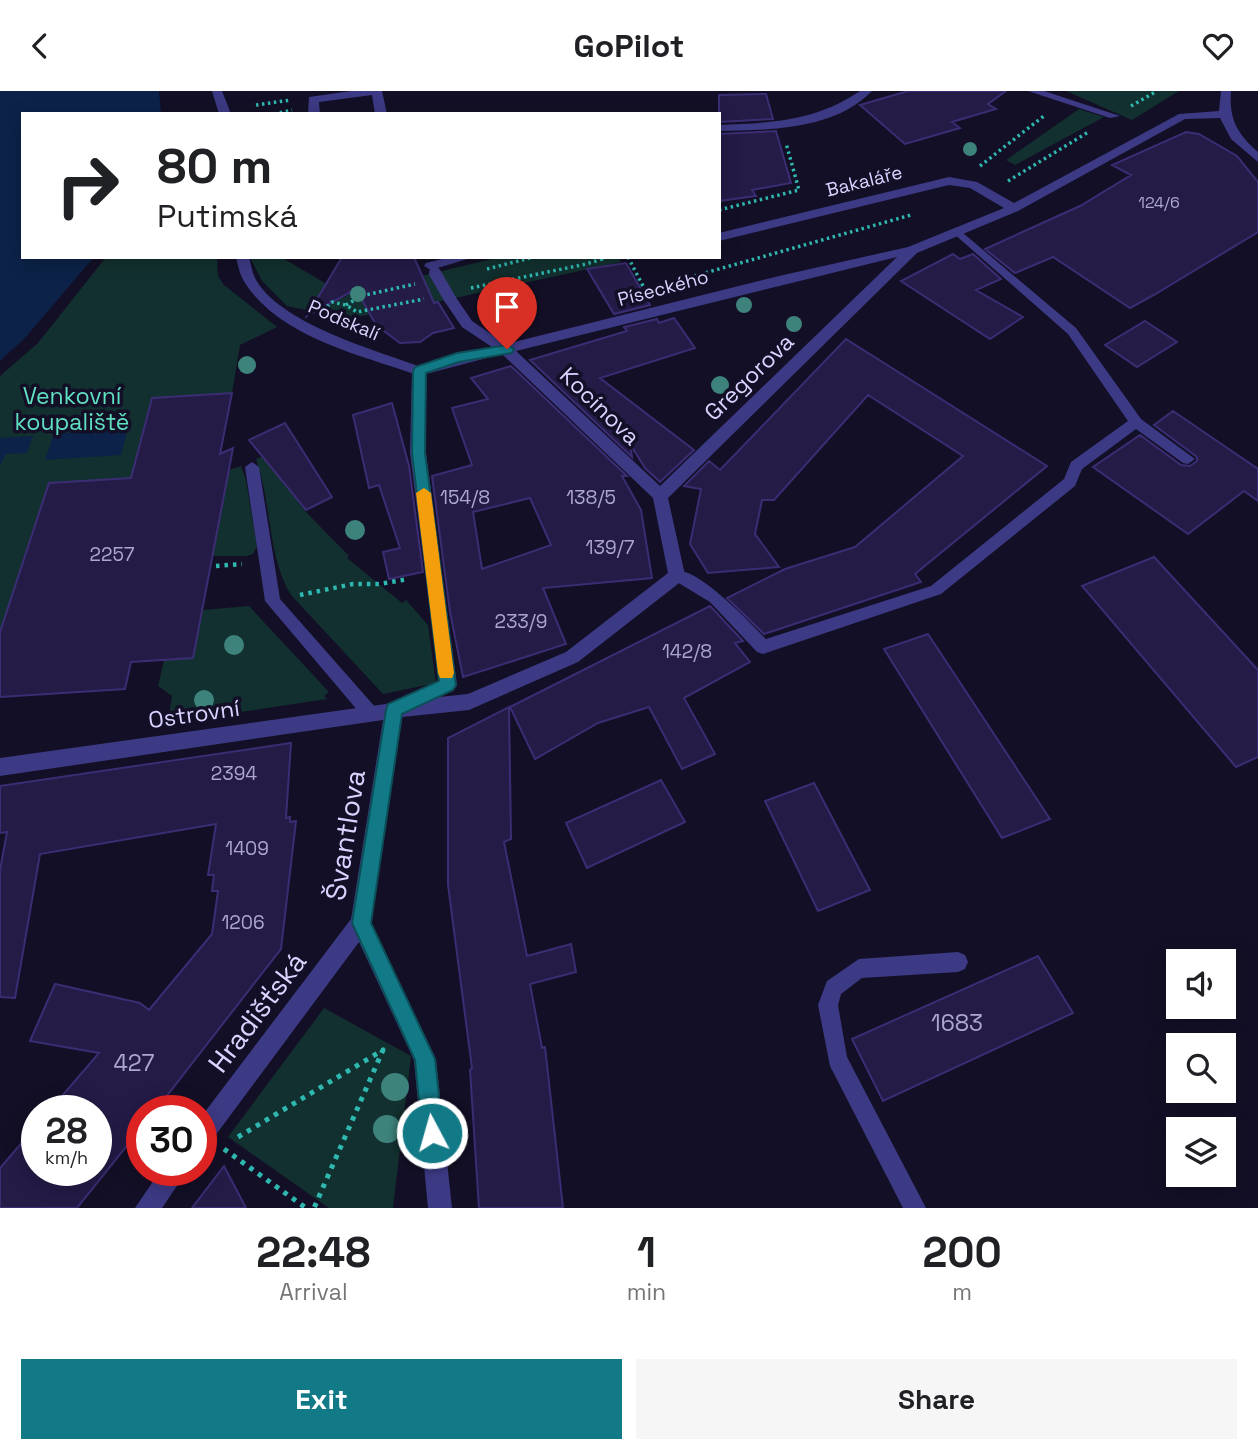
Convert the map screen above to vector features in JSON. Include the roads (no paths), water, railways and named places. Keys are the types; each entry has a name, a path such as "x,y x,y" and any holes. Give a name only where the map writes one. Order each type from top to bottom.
{"street":[{"path":"217,91 224,112"},
{"path":"314,112 313,99 377,91 381,112"},
{"path":"721,128 776,126 842,110 867,91"},
{"path":"1033,91 1114,116"},
{"path":"1226,91 1224,124 1233,136 1258,158"},
{"name":"Gregorova","path":"660,496 912,250 1014,208 1154,129 1183,116 1223,114"},
{"name":"Bakaláře","path":"721,237 928,185 961,182 987,191 1014,208"},
{"name":"Píseckého","path":"419,371 457,358 507,349 769,280 912,250"},
{"name":"Podskalí","path":"242,259 243,267 259,295 281,312 310,329 419,371"},
{"path":"431,265 459,259"},
{"name":"Kocínova","path":"431,265 467,324 507,349 660,496"},
{"path":"394,710 448,685 418,453 419,371"},
{"path":"394,710 469,702 572,657 677,575 660,496"},
{"name":"Ostrovní","path":"0,767 394,710"},
{"name":"Švantlova","path":"394,710 361,923 425,1059 440,1208"},
{"name":"Hradišťská","path":"217,1115 361,923"},
{"path":"147,1208 164,1186"}],"lane":[{"path":"957,231 1072,331 1136,422 1188,459"},
{"path":"677,575 715,598 763,647 936,590 1070,482 1076,466 1136,422"},
{"path":"251,467 273,601 370,713"},
{"path":"915,1208 837,1059 828,1005 834,988 859,969 958,962"}],"water":[{"path":"0,91 159,91 161,112 21,112 21,259 92,259 25,338 0,361"},
{"path":"128,429 121,455 45,460 54,434"},
{"path":"33,436 27,453 6,454 0,465 0,438"}],"park label":[{"name":"Venkovní koupaliště","path":"72,409"}]}
